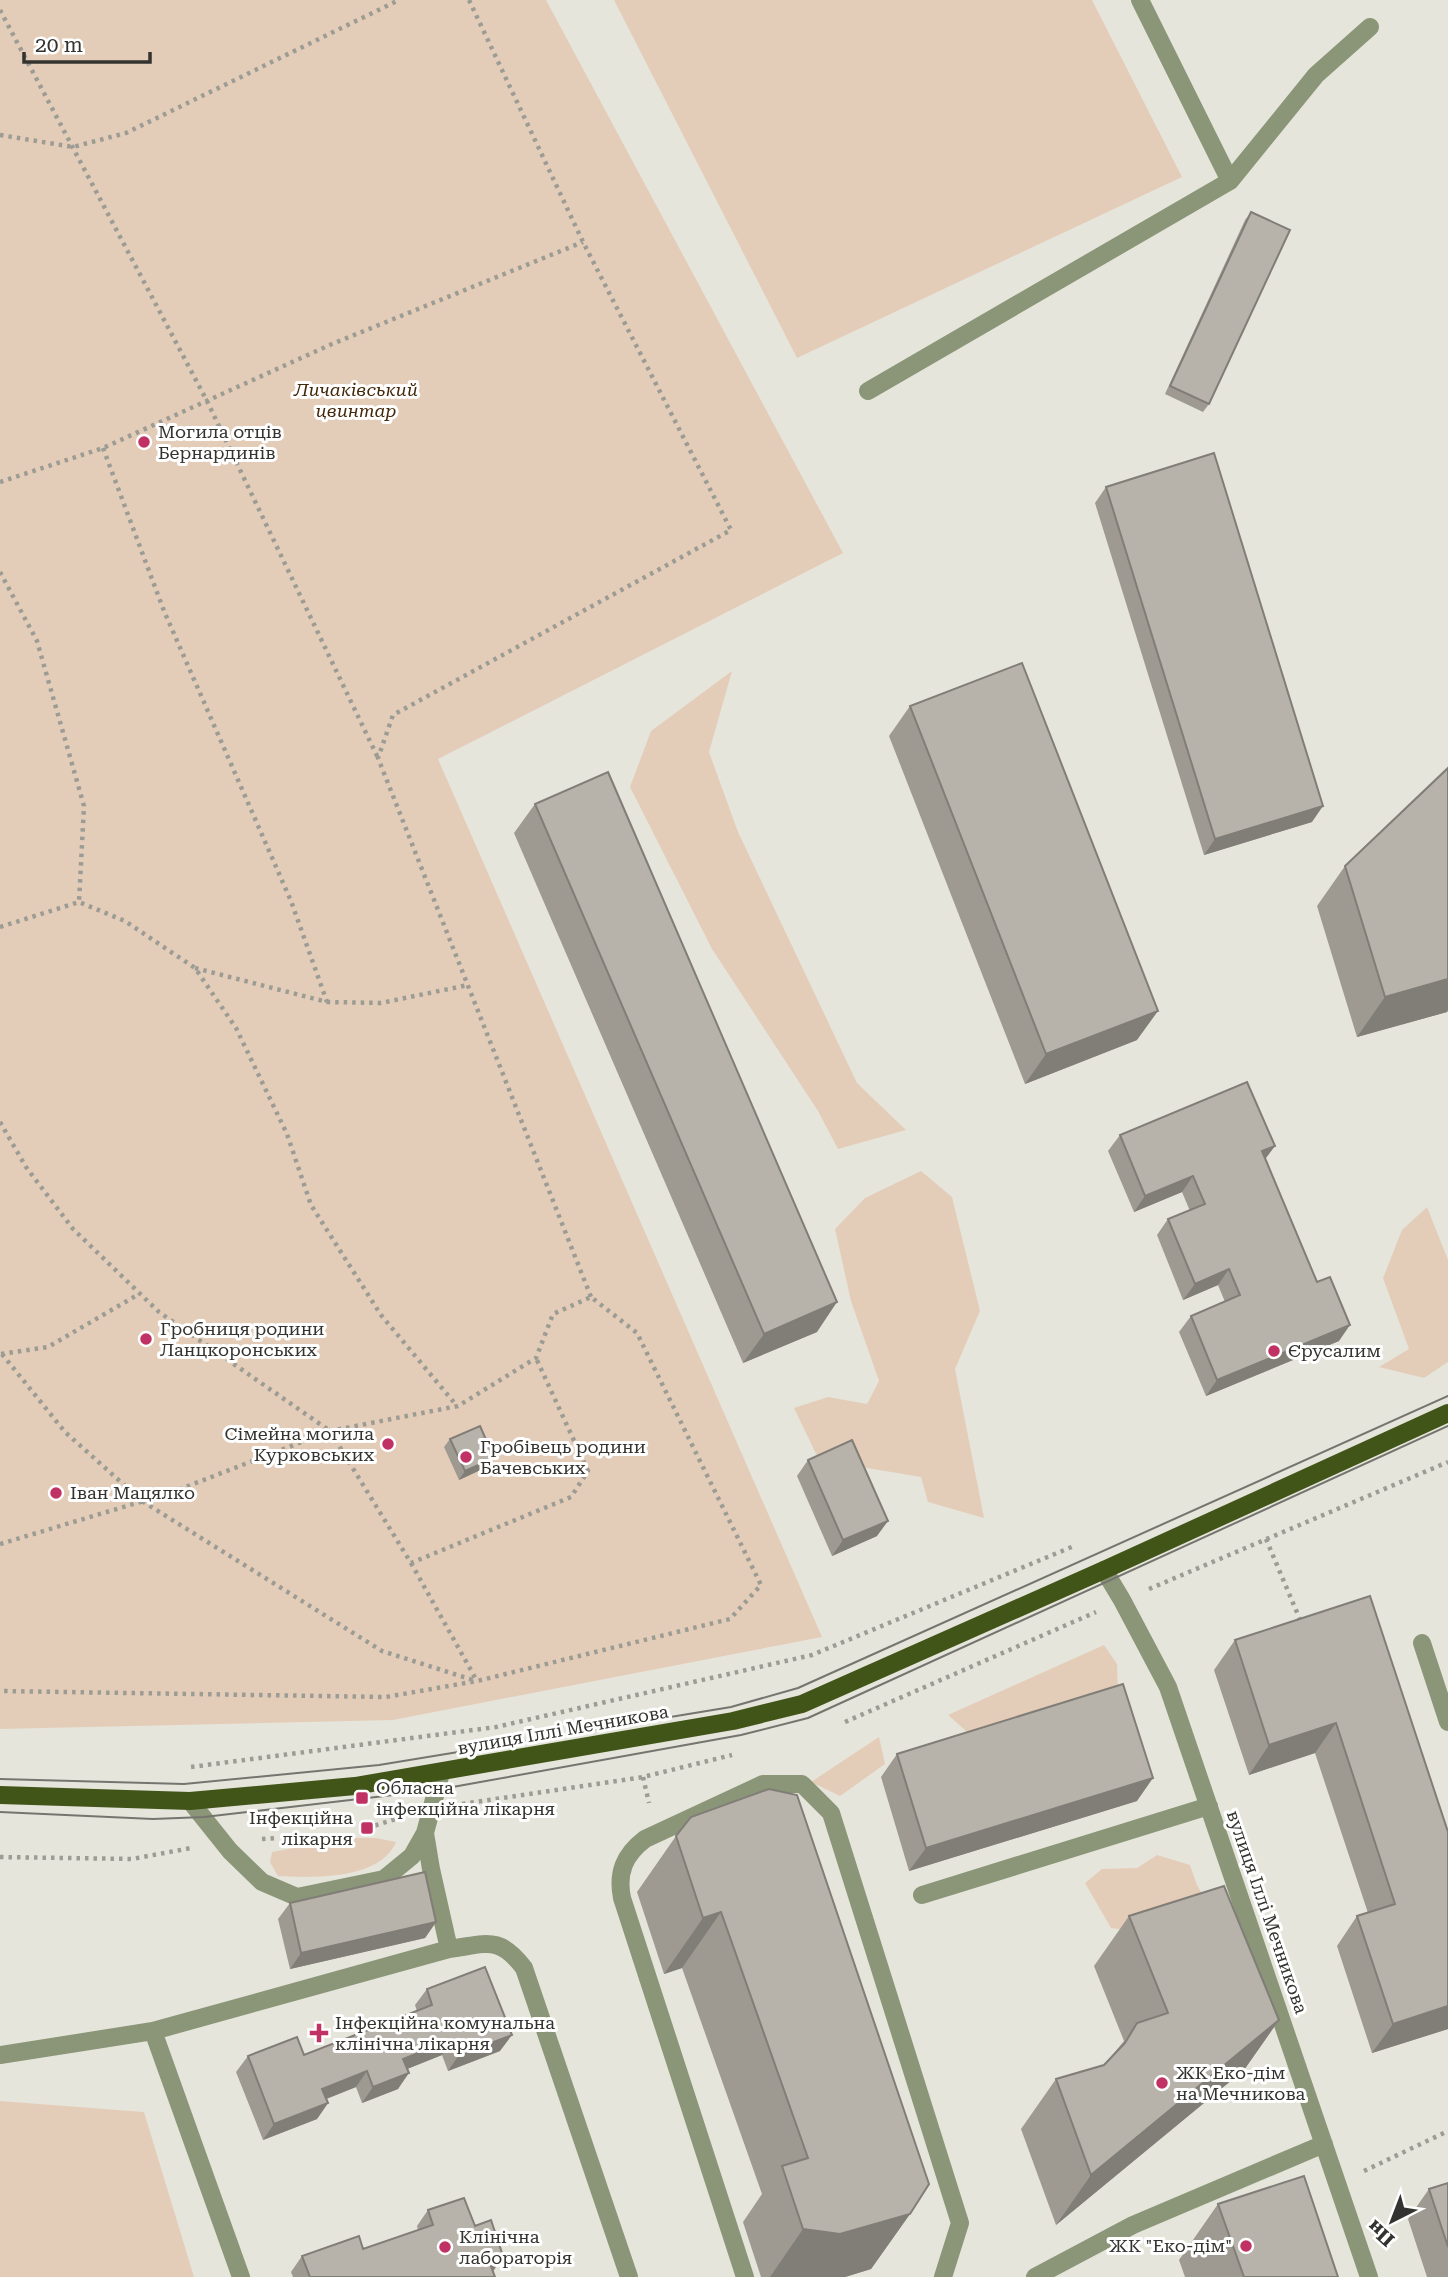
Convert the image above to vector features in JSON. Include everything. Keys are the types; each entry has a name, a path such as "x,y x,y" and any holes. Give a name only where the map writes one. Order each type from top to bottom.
{"main road":[{"name":"вулиця Іллі Мечникова","path":"0,1796 190,1801 355,1786 733,1721 802,1704 1448,1413"}],"lane":[{"path":"1140,0 1230,181"},
{"path":"868,391 1230,181 1316,75 1370,27"},
{"name":"вулиця Іллі Мечникова","path":"1104,1570 1168,1687 1369,2277"},
{"path":"1422,1643 1448,1722"},
{"path":"190,1801 230,1851 262,1882 297,1897 384,1879 412,1856 425,1833 441,1773"},
{"path":"745,2277 619,1885 626,1858 634,1847 645,1839 762,1784 802,1784 831,1813 960,2223 943,2277"},
{"path":"922,1895 1209,1806"},
{"path":"425,1833 449,1948"},
{"path":"0,2055 153,2031 449,1948 495,1943 511,1951 524,1968 629,2277"},
{"path":"153,2031 241,2277"},
{"path":"1035,2277 1133,2225 1324,2144"}],"path":[{"path":"0,135 73,147 127,133 399,0"},
{"path":"379,758 393,715 731,530 583,242 469,0"},
{"path":"0,10 207,401 379,758 591,1297 638,1333 761,1585 730,1619 477,1681 386,1697 0,1691"},
{"path":"0,482 103,448 332,344 583,242"},
{"path":"103,448 164,611 291,901 327,1002"},
{"path":"0,572 37,641 84,806 79,902"},
{"path":"0,927 79,902 125,921 195,968 327,1002 381,1003 468,985"},
{"path":"195,968 236,1028 287,1134 311,1205 380,1315 458,1406"},
{"path":"0,1122 26,1167 73,1229 139,1294 159,1312 330,1431 411,1563 477,1681"},
{"path":"1,1354 48,1347 139,1294"},
{"path":"0,1544 142,1501 330,1431 458,1406 536,1358 553,1314 591,1297"},
{"path":"1,1354 65,1432 142,1501 382,1651 477,1681"},
{"path":"411,1563 571,1497 588,1472 536,1358"},
{"path":"1266,1539 1303,1627"},
{"path":"185,1768 496,1727 812,1656 1080,1544"},
{"path":"643,1777 645,1786"},
{"path":"0,1857 132,1859 224,1841 277,1838"},
{"path":"1337,2184 1448,2131"}],"green space":[{"name":"Личаківський цвинтар","path":"0,0 546,0 843,553 438,759 822,1637 393,1720 0,1729"},
{"path":"614,0 1092,0 1182,177 797,358"},
{"path":"732,671 709,752 738,832 857,1083 906,1130 838,1149 818,1111 712,949 630,787 651,731"},
{"path":"921,1171 952,1197 980,1311 955,1369 984,1518 928,1502 921,1477 819,1460 794,1408 828,1397 867,1404 879,1381 851,1301 835,1229 865,1198"},
{"path":"1427,1207 1448,1260 1448,1362 1424,1378 1379,1367 1409,1349 1383,1278 1402,1230"},
{"path":"1104,1645 1117,1664 1118,1695 974,1738 948,1715"},
{"path":"879,1737 885,1764 840,1796 811,1782"},
{"path":"347,1838 376,1838 396,1842 388,1854 376,1864 344,1874 278,1876 270,1862 272,1852"},
{"path":"1157,1855 1190,1865 1197,1885 1230,1943 1111,1928 1085,1883 1102,1869 1137,1868"},
{"path":"0,2101 144,2112 194,2277 0,2277"}],"building":[{"path":"1251,212 1290,230 1209,404 1170,386"},
{"path":"1214,453 1323,806 1215,839 1106,487"},
{"path":"1022,663 1158,1011 1046,1054 910,706"},
{"path":"1448,768 1448,979 1385,997 1345,866"},
{"path":"608,772 837,1302 764,1334 535,804"},
{"path":"1247,1082 1275,1146 1262,1151 1317,1282 1330,1277 1350,1325 1217,1380 1191,1316 1240,1295 1229,1269 1195,1284 1168,1219 1205,1204 1193,1176 1145,1196 1120,1135"},
{"name":"Гробівець родини Бачевських","path":"480,1426 494,1458 465,1471 450,1439"},
{"path":"852,1440 888,1521 843,1540 808,1460"},
{"path":"1370,1596 1448,1832 1448,2006 1393,2024 1357,1916 1395,1904 1336,1723 1269,1745 1235,1640"},
{"path":"1123,1684 1153,1778 926,1848 897,1754"},
{"path":"769,1789 797,1795 929,2184 910,2214 840,2234 803,2229 782,2166 808,2158 721,1912 703,1918 676,1836 691,1817"},
{"path":"425,1872 436,1922 301,1953 290,1903"},
{"path":"1224,1886 1279,2020 1091,2175 1056,2079 1104,2065 1125,2043 1137,2023 1168,2013 1129,1916"},
{"path":"485,1967 512,2035 459,2055 453,2039 403,2059 409,2073 373,2087 367,2071 322,2089 328,2103 274,2124 248,2056 297,2037 304,2055 432,2005 427,1989"},
{"path":"1304,2176 1338,2277 1244,2277 1218,2204"},
{"path":"1448,2183 1448,2247 1429,2189"},
{"name":"Клінічна лабораторія","path":"464,2198 475,2226 491,2220 503,2256 489,2261 495,2277 310,2277 302,2256 359,2236 363,2249 433,2225 428,2210"}],"tram line":[{"path":"0,1779 184,1784 379,1765 731,1707 798,1688 1448,1396"},
{"path":"0,1812 153,1819 204,1817 436,1790 741,1735 808,1718 1448,1426"}],"place":[{"name":"Могила отців Бернардинів","path":"144,442"},
{"name":"Гробниця родини Ланцкоронських","path":"146,1339"},
{"name":"Єрусалим","path":"1274,1351"},
{"name":"Сімейна могила Курковських","path":"388,1444"},
{"name":"Гробівець родини Бачевських","path":"466,1457"},
{"name":"Іван Мацялко","path":"56,1493"},
{"name":"Обласна інфекційна лікарня","path":"362,1798"},
{"name":"Інфекційна лікарня","path":"367,1828"},
{"name":"Інфекційна комунальна клінічна лікарня","path":"319,2033"},
{"name":"ЖК Еко-дім на Мечникова","path":"1162,2083"},
{"name":"ЖК \"Еко-дім\"","path":"1246,2246"},
{"name":"Клінічна лабораторія","path":"445,2247"}]}
